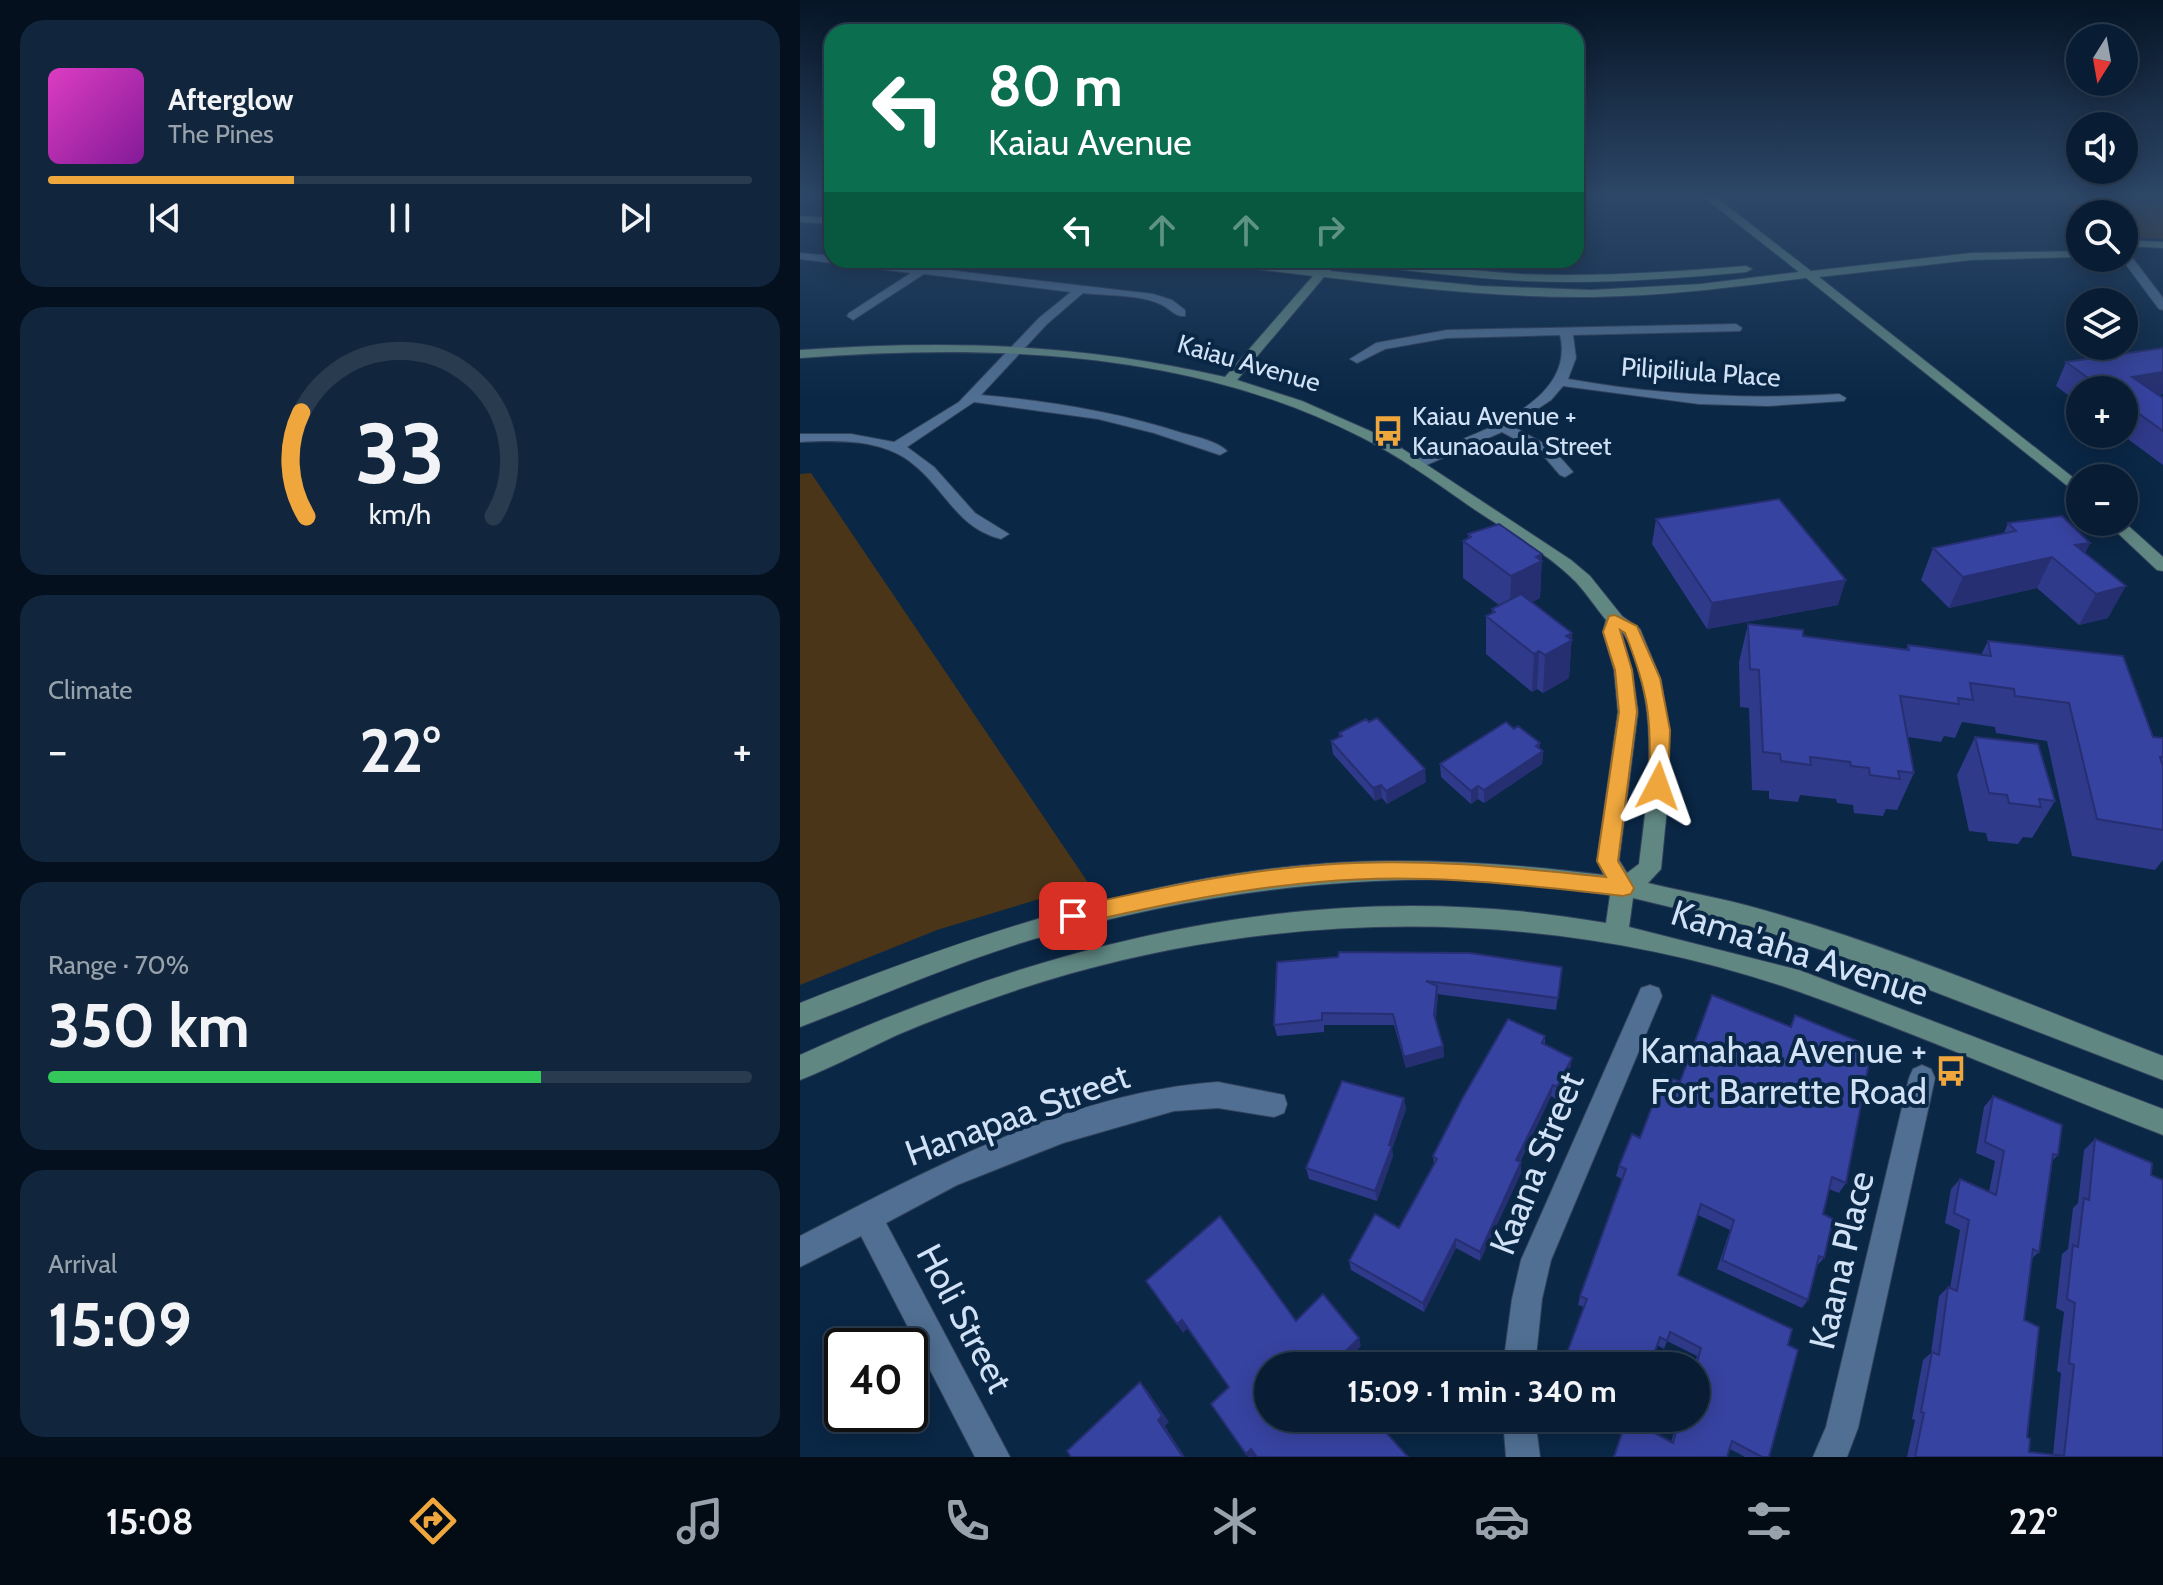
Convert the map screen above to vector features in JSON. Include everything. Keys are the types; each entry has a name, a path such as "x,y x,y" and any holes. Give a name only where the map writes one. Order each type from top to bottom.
{"main road":[{"path":"1743,275 1760,263"},
{"path":"1797,263 1801,266"},
{"path":"1798,263 2066,480"},
{"path":"1277,268 1465,288 1551,293 1644,292 1821,263"},
{"path":"1417,268 1551,278 1743,275 1844,263"},
{"path":"1228,382 1326,268"},
{"path":"1743,275 1799,285 1839,297"},
{"name":"Kaiau Avenue","path":"800,354 905,348 1017,349 1126,360 1228,382 1337,419 1392,447 1556,556 1584,580 1615,620 1632,630 1652,678 1661,730 1661,757 1650,869 1623,888"},
{"path":"2130,536 2163,566"},
{"path":"1615,620 1612,632 1623,670 1628,712 1608,861 1623,888 1616,934"},
{"name":"Kama'aha Avenue","path":"800,1015 913,968 1073,916 1200,888 1322,873 1442,870 1517,874 1623,888 1746,915 1810,935 2163,1068"},
{"name":"Kama'aha Avenue","path":"800,1068 907,1021 1014,981 1090,959 1201,934 1321,919 1395,916 1498,919 1616,934 1737,962 1799,981 2163,1122"}],"street":[{"path":"897,268 1162,300 1181,313"},
{"path":"853,316 921,271"},
{"path":"2138,271 2163,306"},
{"path":"894,449 972,398 1043,321 1080,290"},
{"path":"1357,359 1381,346 1431,336 1736,328"},
{"path":"1417,464 1535,406 1561,382 1571,355 1566,332"},
{"name":"Pilipiliula Place","path":"1561,382 1646,397 1706,402 1761,403 1839,398"},
{"path":"972,398 1040,404 1106,415 1167,431 1220,451"},
{"path":"1500,425 1547,451 1565,472"},
{"path":"800,438 845,438 894,449 916,459 930,471 970,520 1001,534"},
{"name":"Kaana Street","path":"1521,1352 1527,1299 1536,1260 1650,996"},
{"name":"Kaana Place","path":"1830,1457 1842,1428 1922,1078"},
{"name":"Hanapaa Street","path":"800,1252 948,1175 1006,1151 1119,1112 1196,1095 1247,1098 1274,1104"},
{"name":"Holi Street","path":"866,1216 993,1457"},
{"path":"1520,1432 1523,1457"}],"shaded area":[{"path":"811,473 1089,884 937,930 800,985 800,474"}],"building":[{"path":"2163,348 2163,372 2138,376 2086,376 2066,362 2138,360 2138,352"},
{"path":"2138,381 2163,398 2163,431 2138,413"},
{"path":"1779,499 1846,580 1712,603 1656,519"},
{"path":"2062,516 2066,520 2066,536 2083,536 2090,543 2075,545 2126,586 2096,594 2052,557 1963,577 1933,548 2016,531 2008,523"},
{"path":"1499,524 1542,554 1536,557 1542,561 1511,576 1463,541 1471,537 1468,534"},
{"path":"1521,594 1572,633 1566,636 1572,640 1545,655 1539,651 1534,654 1486,616 1495,612 1492,609"},
{"path":"1748,624 1803,630 1803,636 1909,650 1908,645 1991,656 1988,641 2123,656 2153,737 2163,738 2163,757 2160,757 2163,766 2163,830 2097,819 2069,703 2015,696 2014,689 1970,683 1973,700 1958,698 1959,704 1900,696 1914,773 1898,771 1900,779 1870,775 1869,768 1851,766 1850,762 1810,757 1811,765 1781,761 1780,754 1763,752 1759,670 1750,669"},
{"path":"1377,718 1425,769 1386,791 1381,785 1373,788 1331,741 1342,736 1339,733 1366,719 1369,722"},
{"path":"1506,722 1514,729 1518,726 1540,743 1536,746 1543,751 1484,790 1478,786 1471,791 1440,764"},
{"path":"1975,737 2038,744 2055,801 2039,799 2041,807 2009,803 2007,795 1989,793"},
{"path":"1339,952 1470,953 1562,967 1558,998 1426,981 1437,986 1434,1015 1443,1046 1404,1057 1393,1014 1322,1013 1322,1020 1274,1025 1277,962 1338,957"},
{"path":"1712,995 1791,1027 1795,1015 1872,1047 1846,1183 1832,1177 1823,1214 1833,1219 1824,1258 1819,1256 1808,1300 1722,1260 1734,1220 1701,1204 1678,1275 1792,1329 1788,1345 1798,1350 1769,1457 1762,1457 1732,1441 1727,1457 1614,1457 1622,1432 1653,1432 1673,1443 1676,1432 1710,1432 1710,1352 1700,1352 1701,1348 1670,1332 1667,1341 1660,1337 1655,1352 1567,1352 1587,1299 1580,1296 1626,1169 1619,1166 1632,1134 1640,1138 1664,1075 1680,1082"},
{"path":"1508,1019 1545,1036 1542,1043 1572,1058 1557,1087 1553,1085 1516,1160 1521,1162 1480,1252 1456,1239 1423,1303 1349,1261 1375,1214 1399,1228 1437,1159 1433,1156 1462,1099"},
{"path":"1342,1081 1404,1098 1389,1145 1392,1146 1375,1191 1306,1168"},
{"path":"1993,1096 2062,1125 2058,1155 2053,1154 2039,1252 2033,1249 2024,1320 2039,1327 2027,1437 2030,1439 2029,1452 2064,1456 2074,1365 2069,1363 2075,1303 2067,1299 2073,1245 2078,1247 2084,1198 2089,1200 2095,1139 2152,1163 2151,1175 2163,1180 2163,1457 1915,1457 1932,1352 1939,1355 1948,1287 1957,1291 1969,1220 1954,1213 1960,1179 1996,1195 2004,1151 1985,1142"},
{"path":"1220,1216 1296,1321 1323,1294 1359,1338 1345,1352 1254,1352 1254,1432 1386,1432 1408,1457 1257,1457 1251,1449 1246,1454 1211,1404 1229,1387 1182,1320 1177,1324 1146,1281"},
{"path":"1140,1382 1162,1416 1158,1420 1183,1457 1071,1457 1067,1451"}],"place":[{"name":"Kaiau Avenue + Kaunaoaula Street","path":"1388,431"},
{"name":"Kamahaa Avenue + Fort Barrette Road","path":"1951,1071"}],"route":[{"path":"1073,916 1200,888 1322,873 1472,871 1623,888 1608,861 1628,712 1623,670 1612,632 1615,620 1632,630 1652,678 1661,730 1658,786"}]}
